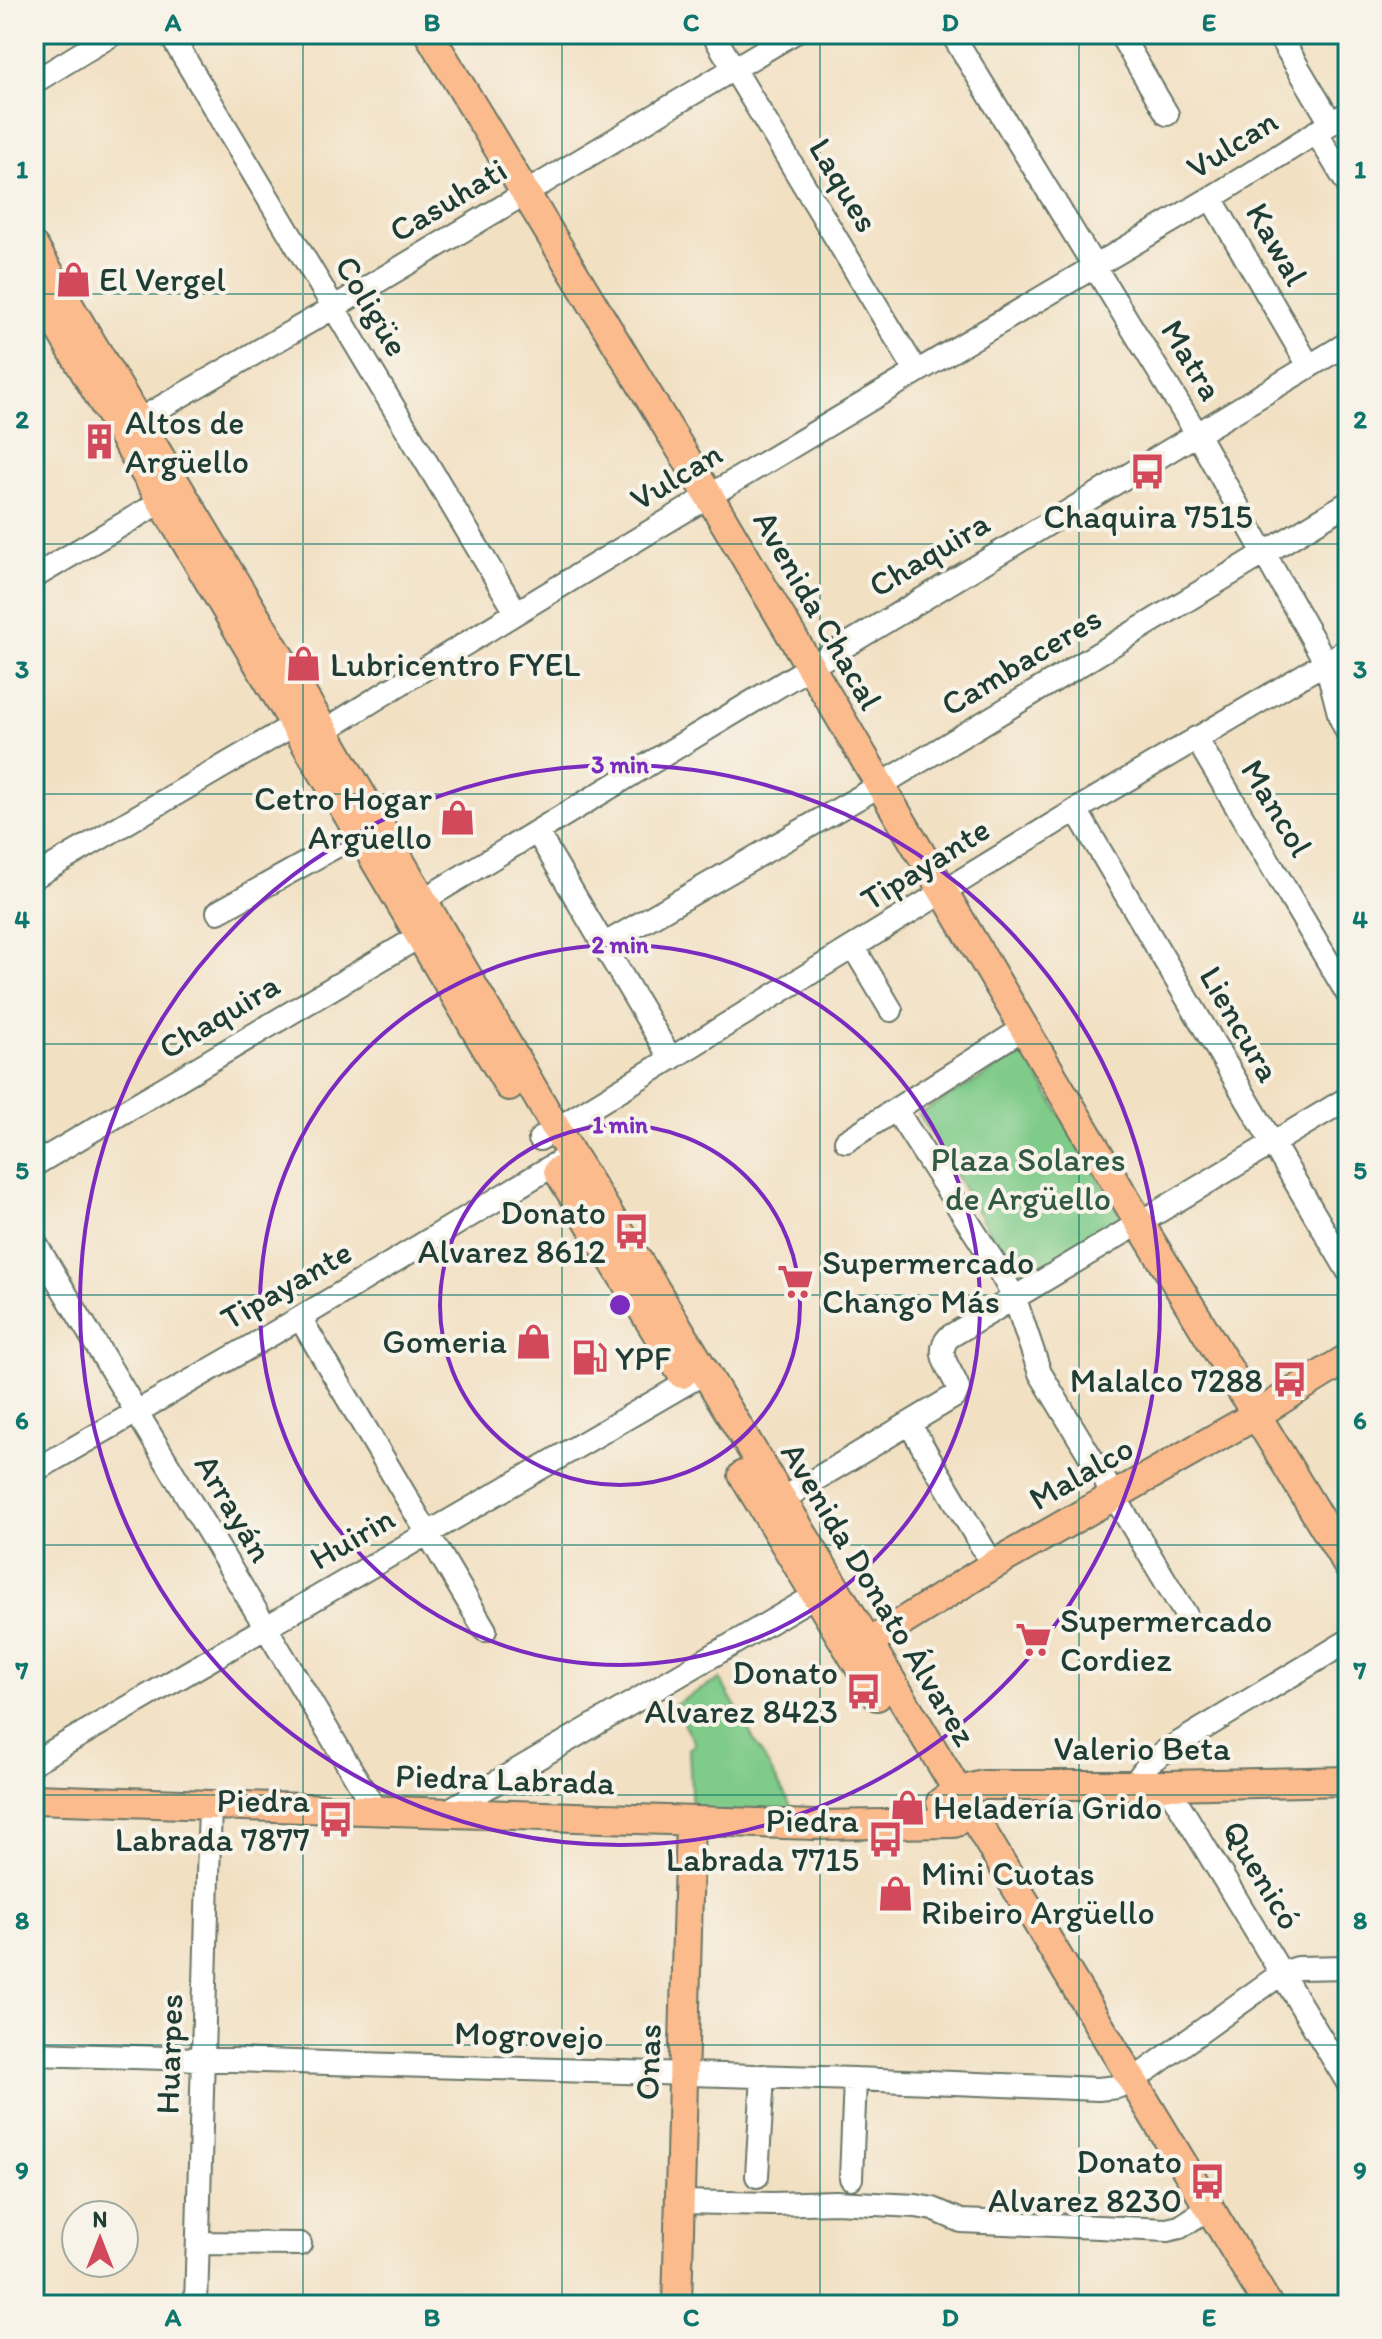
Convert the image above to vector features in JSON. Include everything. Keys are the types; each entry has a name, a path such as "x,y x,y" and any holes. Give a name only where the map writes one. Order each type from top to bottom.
{"main road":[{"name":"Avenida Chacal","path":"429,34 709,496 1140,1224 1348,1566"},
{"name":"Avenida Donato Álvarez","path":"37,270 137,421 310,728 360,833 429,931 563,1160 1124,2084 1268,2305"},
{"name":"Avenida Donato Álvarez","path":"37,270 162,501 423,900 429,931"},
{"name":"Malalco","path":"859,1648 993,1565 1256,1415 1348,1358"},
{"name":"Avenida Donato Álvarez","path":"696,1378 781,1500 824,1590"},
{"name":"Valerio Beta","path":"955,1807 983,1785 1348,1781"},
{"name":"Piedra Labrada","path":"34,1799 815,1825 955,1807"},
{"name":"Onas","path":"677,2305 690,1821"},
{"name":"Avenida Donato Álvarez","path":"1124,2084 1248,2305"}],"street":[{"path":"34,82 113,34"},
{"name":"Coligüe","path":"170,34 516,612"},
{"name":"Laques","path":"713,34 916,371"},
{"name":"Casuhati","path":"137,421 333,308 792,34"},
{"name":"Matra","path":"952,34 1197,434 1326,663 1340,717 1348,734"},
{"path":"1120,34 1167,114"},
{"path":"1278,34 1332,123 1348,185"},
{"name":"Vulcan","path":"34,877 285,730 332,726 516,612 1332,123"},
{"name":"Kawal","path":"1211,198 1309,366"},
{"name":"Chaquira","path":"423,900 1348,343"},
{"path":"34,577 162,501"},
{"name":"Cambaceres","path":"603,945 879,786 1348,503"},
{"name":"Tipayante","path":"548,1134 1076,810 1348,649"},
{"name":"Mancol","path":"1196,738 1348,995"},
{"name":"Liencura","path":"1076,810 1348,1271"},
{"path":"537,832 671,1059"},
{"path":"218,912 360,833"},
{"name":"Chaquira","path":"34,1165 429,931"},
{"path":"854,948 891,1010"},
{"path":"846,1141 1024,1028"},
{"path":"781,1500 955,1396 958,1388 942,1353 945,1341 1348,1098"},
{"path":"896,1110 997,1267 1015,1299 1040,1373 1186,1615"},
{"name":"Tipayante","path":"34,1471 300,1318 563,1160"},
{"name":"Arrayán","path":"34,1241 376,1811"},
{"path":"300,1318 485,1630"},
{"name":"Huirin","path":"34,1762 696,1378"},
{"path":"910,1425 993,1565"},
{"path":"443,1813 824,1590"},
{"path":"1134,1784 1150,1762 1164,1752 1348,1641"},
{"name":"Quenicó","path":"1167,1785 1348,2083"},
{"name":"Huarpes","path":"196,2305 210,1805"},
{"path":"1124,2084 1282,1973 1298,1968 1348,1967"},
{"name":"Mogrovejo","path":"34,2054 1098,2089 1124,2084"},
{"path":"757,2176 763,2076"},
{"path":"851,2178 855,2079"},
{"path":"680,2202 903,2205 933,2209 961,2221 1167,2230 1180,2227 1197,2216"},
{"path":"198,2243 300,2244"}],"green space":[{"name":"Plaza Solares de Argüello","path":"1024,1053 1126,1224 1022,1286 919,1114"},
{"path":"720,1679 796,1815 692,1811 689,1749 695,1744 673,1705"}],"place":[{"name":"El Vergel","path":"73,279"},
{"name":"Altos de Argüello","path":"99,442"},
{"name":"Chaquira 7515","path":"1148,472"},
{"name":"Lubricentro FYEL","path":"304,664"},
{"name":"Cetro Hogar Argüello","path":"458,818"},
{"name":"Donato Alvarez 8612","path":"632,1232"},
{"name":"Supermercado Chango Más","path":"796,1282"},
{"name":"Gomeria","path":"533,1341"},
{"name":"YPF","path":"589,1358"},
{"name":"Malalco 7288","path":"1289,1380"},
{"name":"Supermercado Cordiez","path":"1034,1640"},
{"name":"Donato Alvarez 8423","path":"864,1692"},
{"name":"Heladería Grido","path":"907,1807"},
{"name":"Piedra Labrada 7877","path":"336,1820"},
{"name":"Piedra Labrada 7715","path":"885,1840"},
{"name":"Mini Cuotas Ribeiro Argüello","path":"895,1893"},
{"name":"Donato Alvarez 8230","path":"1208,2181"}]}
